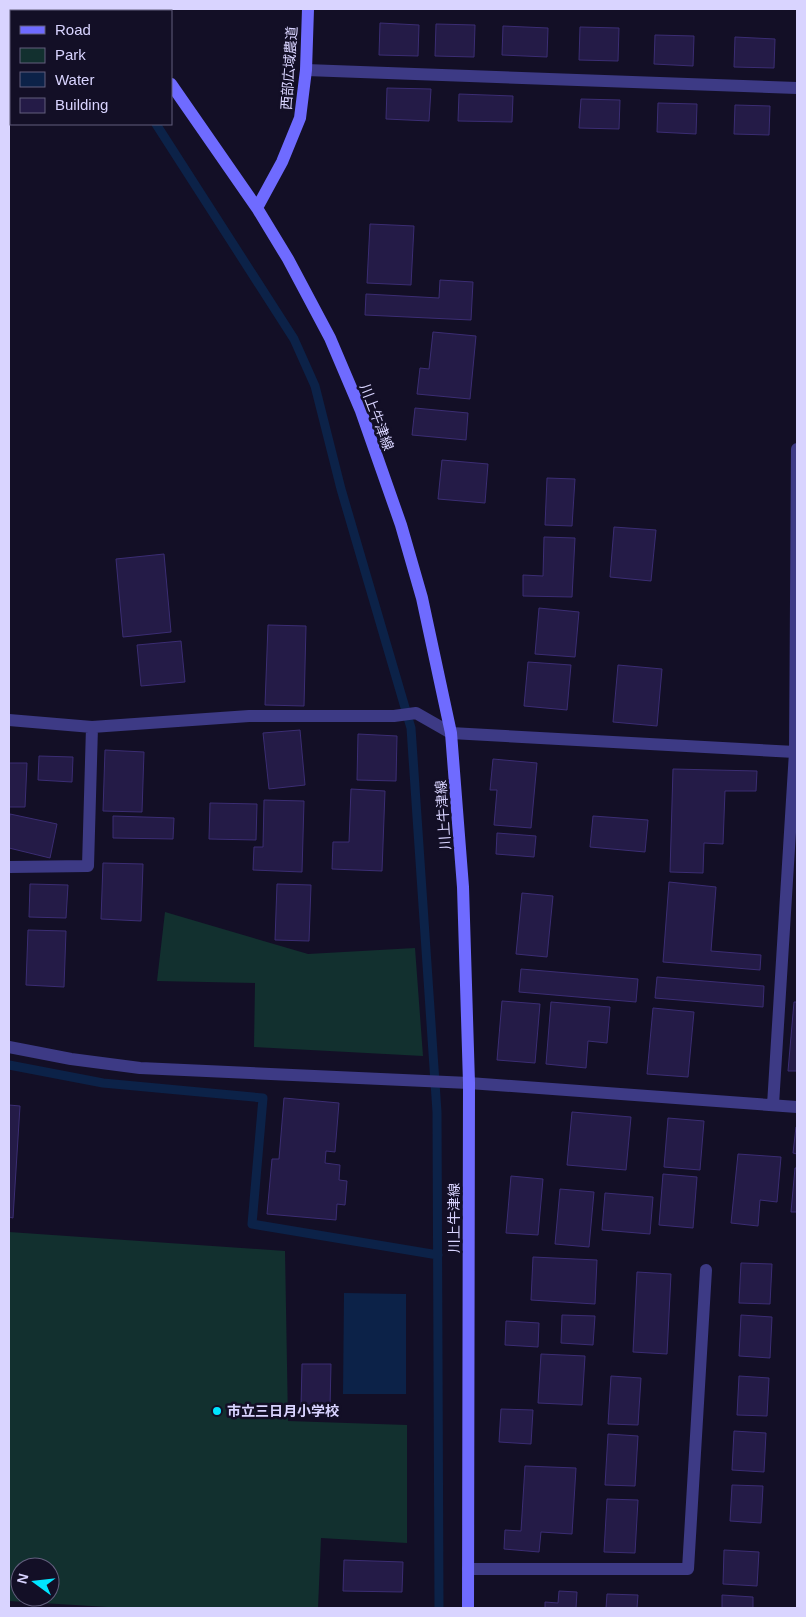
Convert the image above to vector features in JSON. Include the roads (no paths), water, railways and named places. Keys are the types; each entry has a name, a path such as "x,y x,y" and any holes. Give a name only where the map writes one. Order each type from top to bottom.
{"main road":[{"name":"西部広域農道","path":"257,208 282,162 300,118 306,70 308,9"},
{"name":"川上牛津線","path":"172,85 257,208 288,259 330,338 361,411 401,525 422,598 451,732 463,887 469,1083 468,1608"}],"street":[{"path":"306,70 797,88"},
{"path":"773,1105 795,752 797,449"},
{"path":"9,720 92,727 248,716 394,716 416,713 451,732 795,752"},
{"path":"9,867 88,866 92,727"},
{"path":"9,1047 71,1059 140,1068 469,1083 797,1107"},
{"path":"468,1569 688,1569 706,1270"}],"water":[{"path":"344,1293 406,1294 406,1394 343,1394"}],"waterway":[{"path":"157,125 294,339 315,386 341,489 411,728 437,1112 439,1608"},
{"path":"9,1065 103,1083 263,1098 252,1224 438,1255"}],"place":[{"name":"市立三日月小学校","path":"217,1411"}]}
